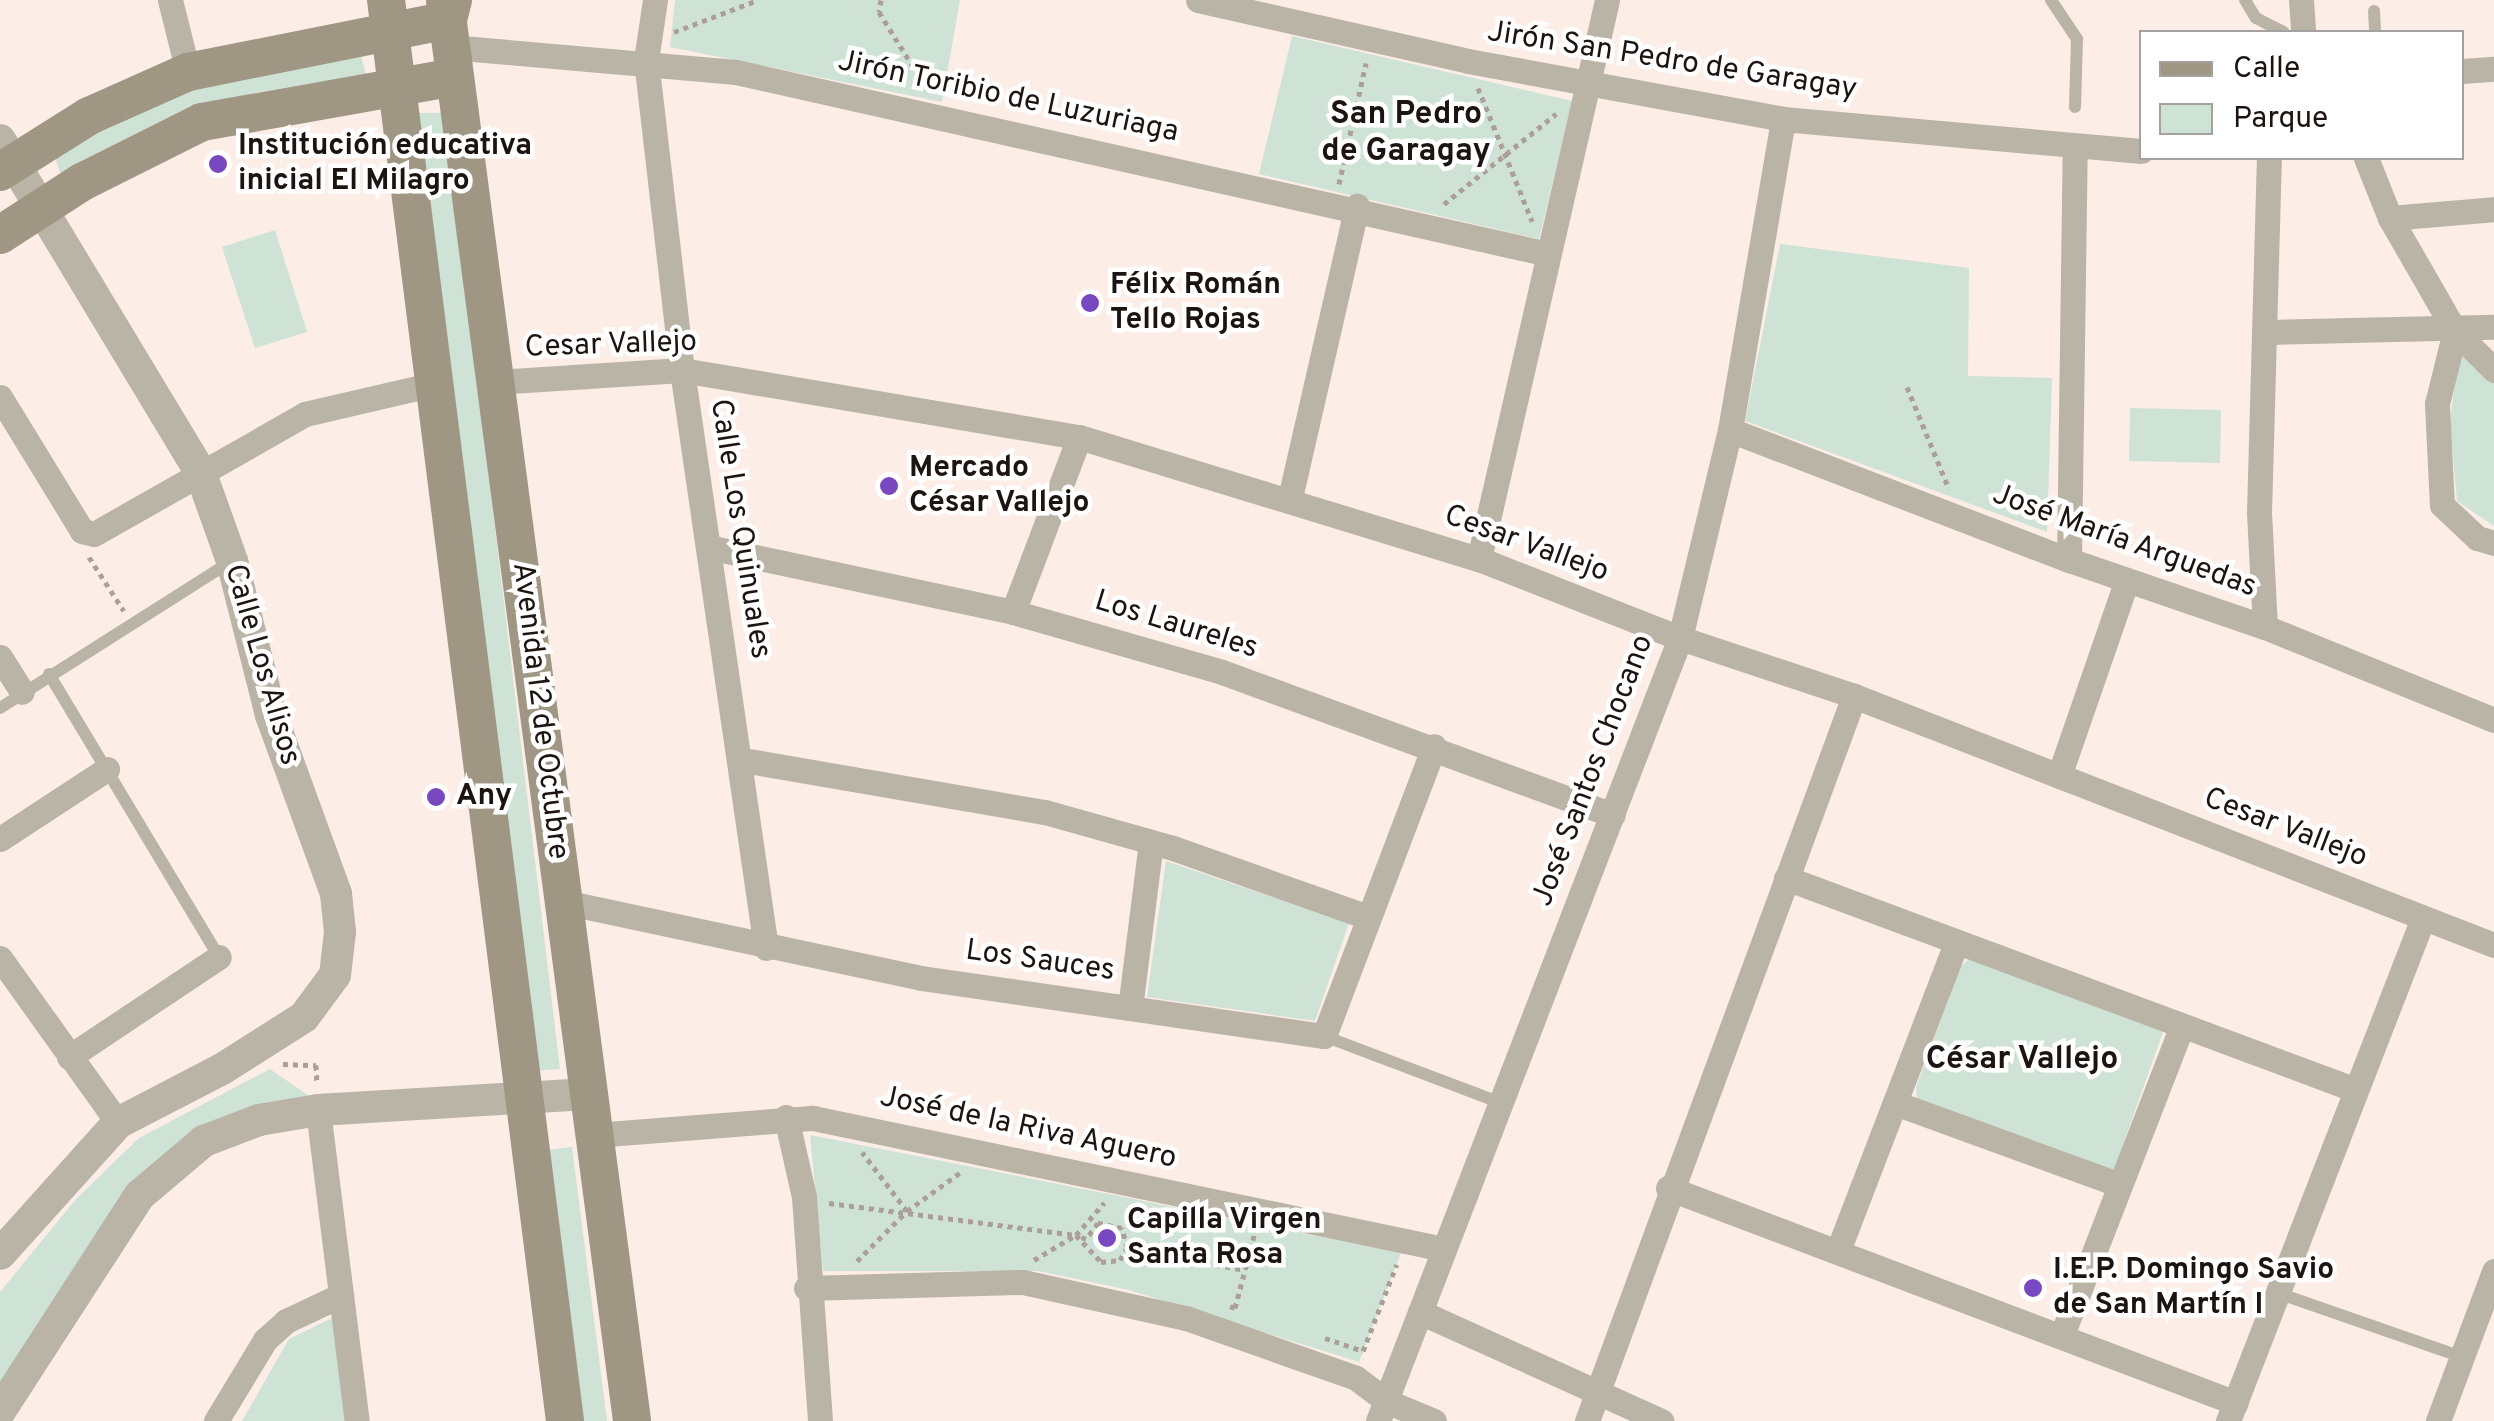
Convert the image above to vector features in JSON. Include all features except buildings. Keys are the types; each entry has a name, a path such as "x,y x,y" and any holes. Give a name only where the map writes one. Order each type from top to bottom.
{"main road":[{"path":"0,235 148,145 202,122 398,87 451,29 388,15 188,72 5,158"},
{"name":"Avenida 12 de Octubre","path":"388,15 565,1421"},
{"name":"Avenida 12 de Octubre","path":"451,29 632,1421"}],"street":[{"path":"170,0 188,72"},
{"path":"647,51 655,0"},
{"name":"Jirón San Pedro de Garagay","path":"1198,0 1468,61 1783,118 2075,149 2139,151"},
{"path":"1479,559 1547,242 1607,0"},
{"path":"2301,0 2302,30"},
{"name":"Jirón Toribio de Luzuriaga","path":"451,29 647,51 1421,222 1547,242"},
{"name":"Calle Los Quinuales","path":"647,51 682,370 742,760 766,948"},
{"path":"2464,71 2494,69"},
{"name":"José Santos Chocano","path":"1382,1411 1680,638 1730,430 1783,118"},
{"path":"2069,560 2075,149"},
{"name":"Calle Los Alisos","path":"0,1254 118,1123 250,1052 304,1017 335,975 340,932 336,894 271,714 232,561 200,471 44,208 5,158"},
{"path":"2264,627 2259,513 2268,332 2270,160"},
{"path":"2367,160 2390,218 2454,331 2494,370"},
{"path":"1290,498 1346,204"},
{"path":"2390,218 2494,208"},
{"path":"2268,332 2454,331 2494,327"},
{"path":"2454,331 2437,404 2442,505 2477,538 2494,543"},
{"name":"Cesar Vallejo","path":"496,382 682,370 1079,437 1290,498 1479,559 1680,638 1854,696 2494,945"},
{"path":"0,396 88,532 304,414 434,384"},
{"name":"José María Arguedas","path":"1730,430 2069,560 2264,627 2494,720"},
{"path":"1013,612 1079,437"},
{"name":"Los Laureles","path":"708,547 1013,612 1222,672 1434,746 1613,815"},
{"path":"2058,776 2127,580"},
{"path":"0,657 22,692"},
{"path":"1587,1421 1668,1188 1854,696"},
{"path":"1324,1036 1434,746"},
{"path":"742,760 1045,812 1151,842 1368,917"},
{"path":"0,839 107,769"},
{"path":"1130,1008 1151,842"},
{"path":"1786,878 2356,1090"},
{"name":"Los Sauces","path":"564,902 766,948 1324,1036"},
{"path":"1668,1188 1839,1248 2062,1335 2232,1412 2423,918"},
{"path":"1839,1248 1956,943"},
{"path":"68,1057 219,957"},
{"path":"0,958 118,1123"},
{"path":"2062,1335 2182,1026"},
{"path":"0,1412 159,1174 230,1128 318,1110 524,1093 589,1094"},
{"path":"1895,1103 2120,1185"},
{"path":"318,1110 357,1421"},
{"path":"786,1117 804,1197 806,1288 820,1421"},
{"name":"José de la Riva Aguero","path":"595,1135 786,1117 1444,1250"},
{"path":"806,1288 1023,1282 1186,1318 1356,1378 1382,1411 1434,1421"},
{"path":"2438,1421 2492,1284"},
{"path":"216,1421 265,1340 286,1320 341,1295"},
{"path":"1420,1312 1660,1421"}],"lane":[{"path":"2050,0 2077,38 2075,107"},
{"path":"2245,0 2256,18 2280,30"},
{"path":"2374,11 2376,30"},
{"path":"0,708 232,561"},
{"path":"49,674 219,957"},
{"name":"Los Sauces","path":"1324,1036 1501,1103"},
{"path":"2278,1292 2462,1357"}],"path":[{"path":"647,51 758,0"},
{"path":"881,0 879,12 944,117"},
{"path":"1346,204 1371,38"},
{"path":"1468,61 1502,157 1535,228 1547,242"},
{"path":"1421,222 1564,107 1582,109"},
{"path":"1907,387 1962,519"},
{"path":"88,532 85,552 132,623"},
{"path":"250,1052 265,1064 316,1065 318,1110"},
{"path":"844,1146 878,1153"},
{"path":"860,1150 907,1211"},
{"path":"942,1168 979,1174"},
{"path":"840,1265 857,1264 907,1211 962,1171"},
{"path":"1043,1265 1029,1263 1076,1235 1108,1198 1092,1195"},
{"path":"816,1202 1076,1235 1086,1240 1100,1262 1120,1260 1128,1248 1128,1235 1114,1224 1098,1223 1086,1240"},
{"path":"1247,1225 1275,1231"},
{"path":"1234,1308 1257,1227"},
{"path":"1128,1248 1244,1270"},
{"path":"1308,1332 1364,1351 1400,1258 1382,1254"},
{"path":"1216,1303 1253,1314"}],"green space":[{"path":"675,0 960,0 942,102 670,47"},
{"path":"1292,36 1572,101 1539,239 1259,174"},
{"path":"358,45 366,74 254,93 175,116 62,180 52,147 205,77"},
{"path":"416,113 445,113 560,1069 529,1071"},
{"path":"275,230 307,332 255,348 222,247"},
{"path":"1780,244 1969,268 1968,376 2052,378 2047,532 1745,421"},
{"path":"2460,345 2494,382 2494,526 2457,501 2450,421"},
{"path":"2130,408 2221,410 2220,463 2129,461"},
{"path":"1166,861 1349,923 1315,1021 1147,997"},
{"path":"1975,954 2164,1029 2114,1170 1917,1100 1916,1087 1961,966"},
{"path":"270,1069 312,1098 218,1122 0,1386 0,1292 76,1199 139,1138"},
{"path":"810,1135 1401,1253 1359,1362 1129,1290 1038,1271 823,1271"},
{"path":"572,1147 607,1421 569,1421 538,1151"},
{"path":"336,1316 346,1421 242,1421 289,1339"}],"place":[{"name":"Institución educativa inicial El Milagro","path":"218,164"},
{"name":"Félix Román Tello Rojas","path":"1090,303"},
{"name":"Mercado César Vallejo","path":"889,486"},
{"name":"Any","path":"436,797"},
{"name":"Capilla Virgen Santa Rosa","path":"1107,1238"},
{"name":"I.E.P. Domingo Savio de San Martín I","path":"2033,1288"}],"district":[{"name":"San Pedro de Garagay","path":"1406,134"},
{"name":"César Vallejo","path":"2022,1060"}]}
